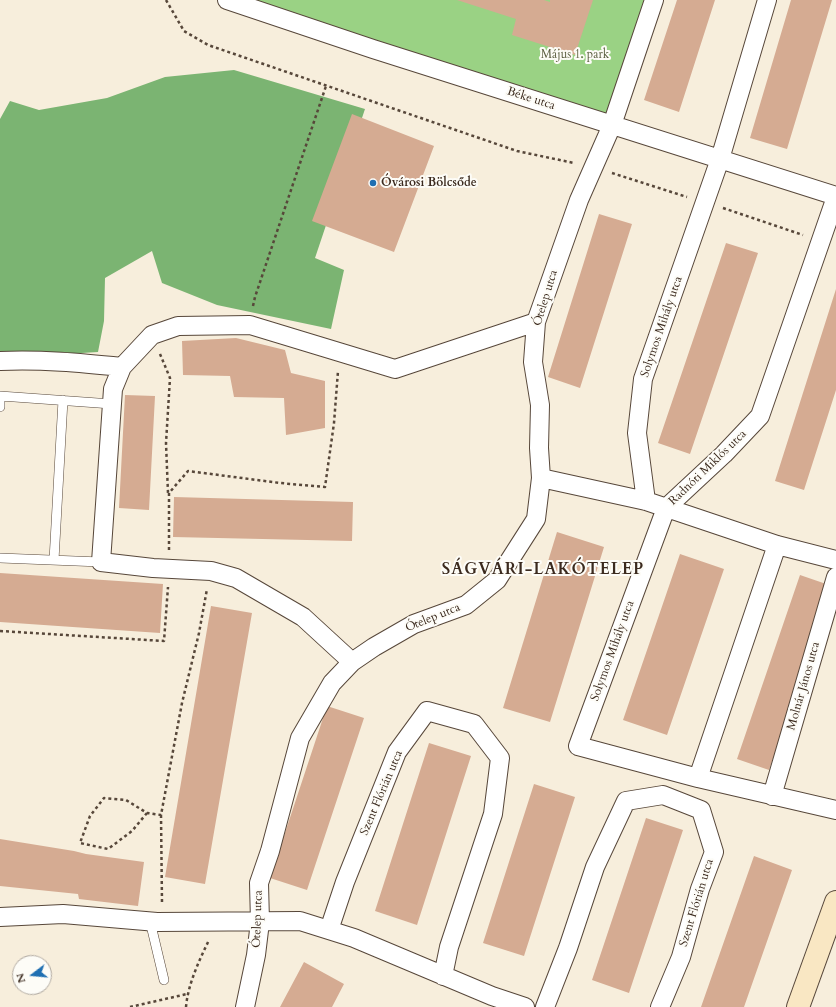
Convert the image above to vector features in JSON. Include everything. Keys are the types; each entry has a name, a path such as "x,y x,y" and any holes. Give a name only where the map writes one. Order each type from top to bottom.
{"street":[{"name":"Béke utca","path":"226,0 373,50 836,197"},
{"name":"Ótelep utca","path":"245,1007 256,955 260,922 259,883 270,851 300,738 332,683 352,662 374,647 414,624 466,605 497,580 536,519 541,478 539,448 540,405 533,362 536,322 579,200 612,125 654,0"},
{"name":"Solymos Mihály utca","path":"646,501 637,433 643,379 720,159 767,0"},
{"name":"Radnóti Miklós utca","path":"776,545 666,508 724,454 760,416 836,197"},
{"path":"352,662 303,617 236,578 211,571 153,568 101,562 113,389 122,367 152,335 178,326 250,326 395,370 536,322"},
{"path":"0,361 14,360 87,363 122,367"},
{"path":"541,478 646,501 666,508"},
{"name":"Solymos Mihály utca","path":"666,508 578,746 698,778"},
{"path":"836,560 776,545 698,778 836,810"},
{"name":"Molnár János utca","path":"772,796 836,577"},
{"name":"Szent Flórián utca","path":"329,930 345,882 397,752 428,711 474,724 500,758 493,814 448,947 443,976"},
{"name":"Szent Flórián utca","path":"545,1007 568,948 595,867 626,801 663,795 701,810 714,852 700,889 681,957 660,1007"},
{"path":"798,1007 836,902"},
{"path":"0,917 63,914 157,922 300,921 354,938 492,996 525,1007"}],"lane":[{"path":"0,407 0,396 112,404"},
{"path":"54,560 63,400"},
{"path":"0,558 101,562"},
{"path":"157,922 164,980"}],"path":[{"path":"166,0 184,31 208,45 326,86 255,297 250,326"},
{"path":"0,631 164,641 169,569 166,443 170,378 152,335"},
{"path":"168,493 188,471 280,483 325,487 334,423 339,353"},
{"path":"157,922 161,876 161,815 182,703 200,633 211,571"},
{"path":"147,813 132,831 108,849 80,843 90,816 104,798 126,800 147,813 161,815"},
{"path":"186,1007 187,994 201,958 219,922"},
{"path":"130,1007 187,994"}],"green space":[{"name":"Május 1. park","path":"229,0 650,0 612,125"},
{"path":"234,70 365,109 315,258 344,270 331,329 217,305 162,283 152,251 105,278 104,321 98,352 0,358 0,119 10,101 39,110 107,98 165,77"}],"building":[{"path":"457,0 544,0 550,2 550,0 593,0 575,55 512,35 516,19"},
{"path":"677,0 715,0 679,112 644,100"},
{"path":"791,0 832,0 787,149 750,138"},
{"name":"Óvárosi Bölcsőde","path":"352,114 434,146 394,252 312,221"},
{"path":"599,214 632,224 580,388 548,377"},
{"path":"726,243 758,253 690,454 658,443"},
{"path":"836,289 836,390 804,490 775,481"},
{"path":"236,338 285,350 291,373 325,381 325,428 286,435 284,398 234,397 230,376 183,375 182,341"},
{"path":"125,395 155,396 149,510 119,508"},
{"path":"174,497 353,502 352,541 173,537"},
{"path":"557,532 604,547 550,722 503,708"},
{"path":"680,554 724,569 667,735 623,720"},
{"path":"0,573 163,584 160,633 0,622"},
{"path":"800,575 832,586 769,770 737,759"},
{"path":"211,606 252,613 205,884 165,877"},
{"path":"327,706 364,718 307,890 270,878"},
{"path":"429,743 471,756 417,925 375,911"},
{"path":"534,784 575,797 524,956 483,943"},
{"path":"646,818 683,830 629,993 592,980"},
{"path":"0,839 86,854 144,862 138,906 79,899 78,894 0,886"},
{"path":"754,856 792,870 744,1007 701,1007"},
{"path":"304,962 344,984 332,1007 280,1007"}],"place":[{"name":"Óvárosi Bölcsőde","path":"373,183"}],"district":[{"name":"SÁGVÁRI-LAKÓTELEP","path":"543,570"}]}
